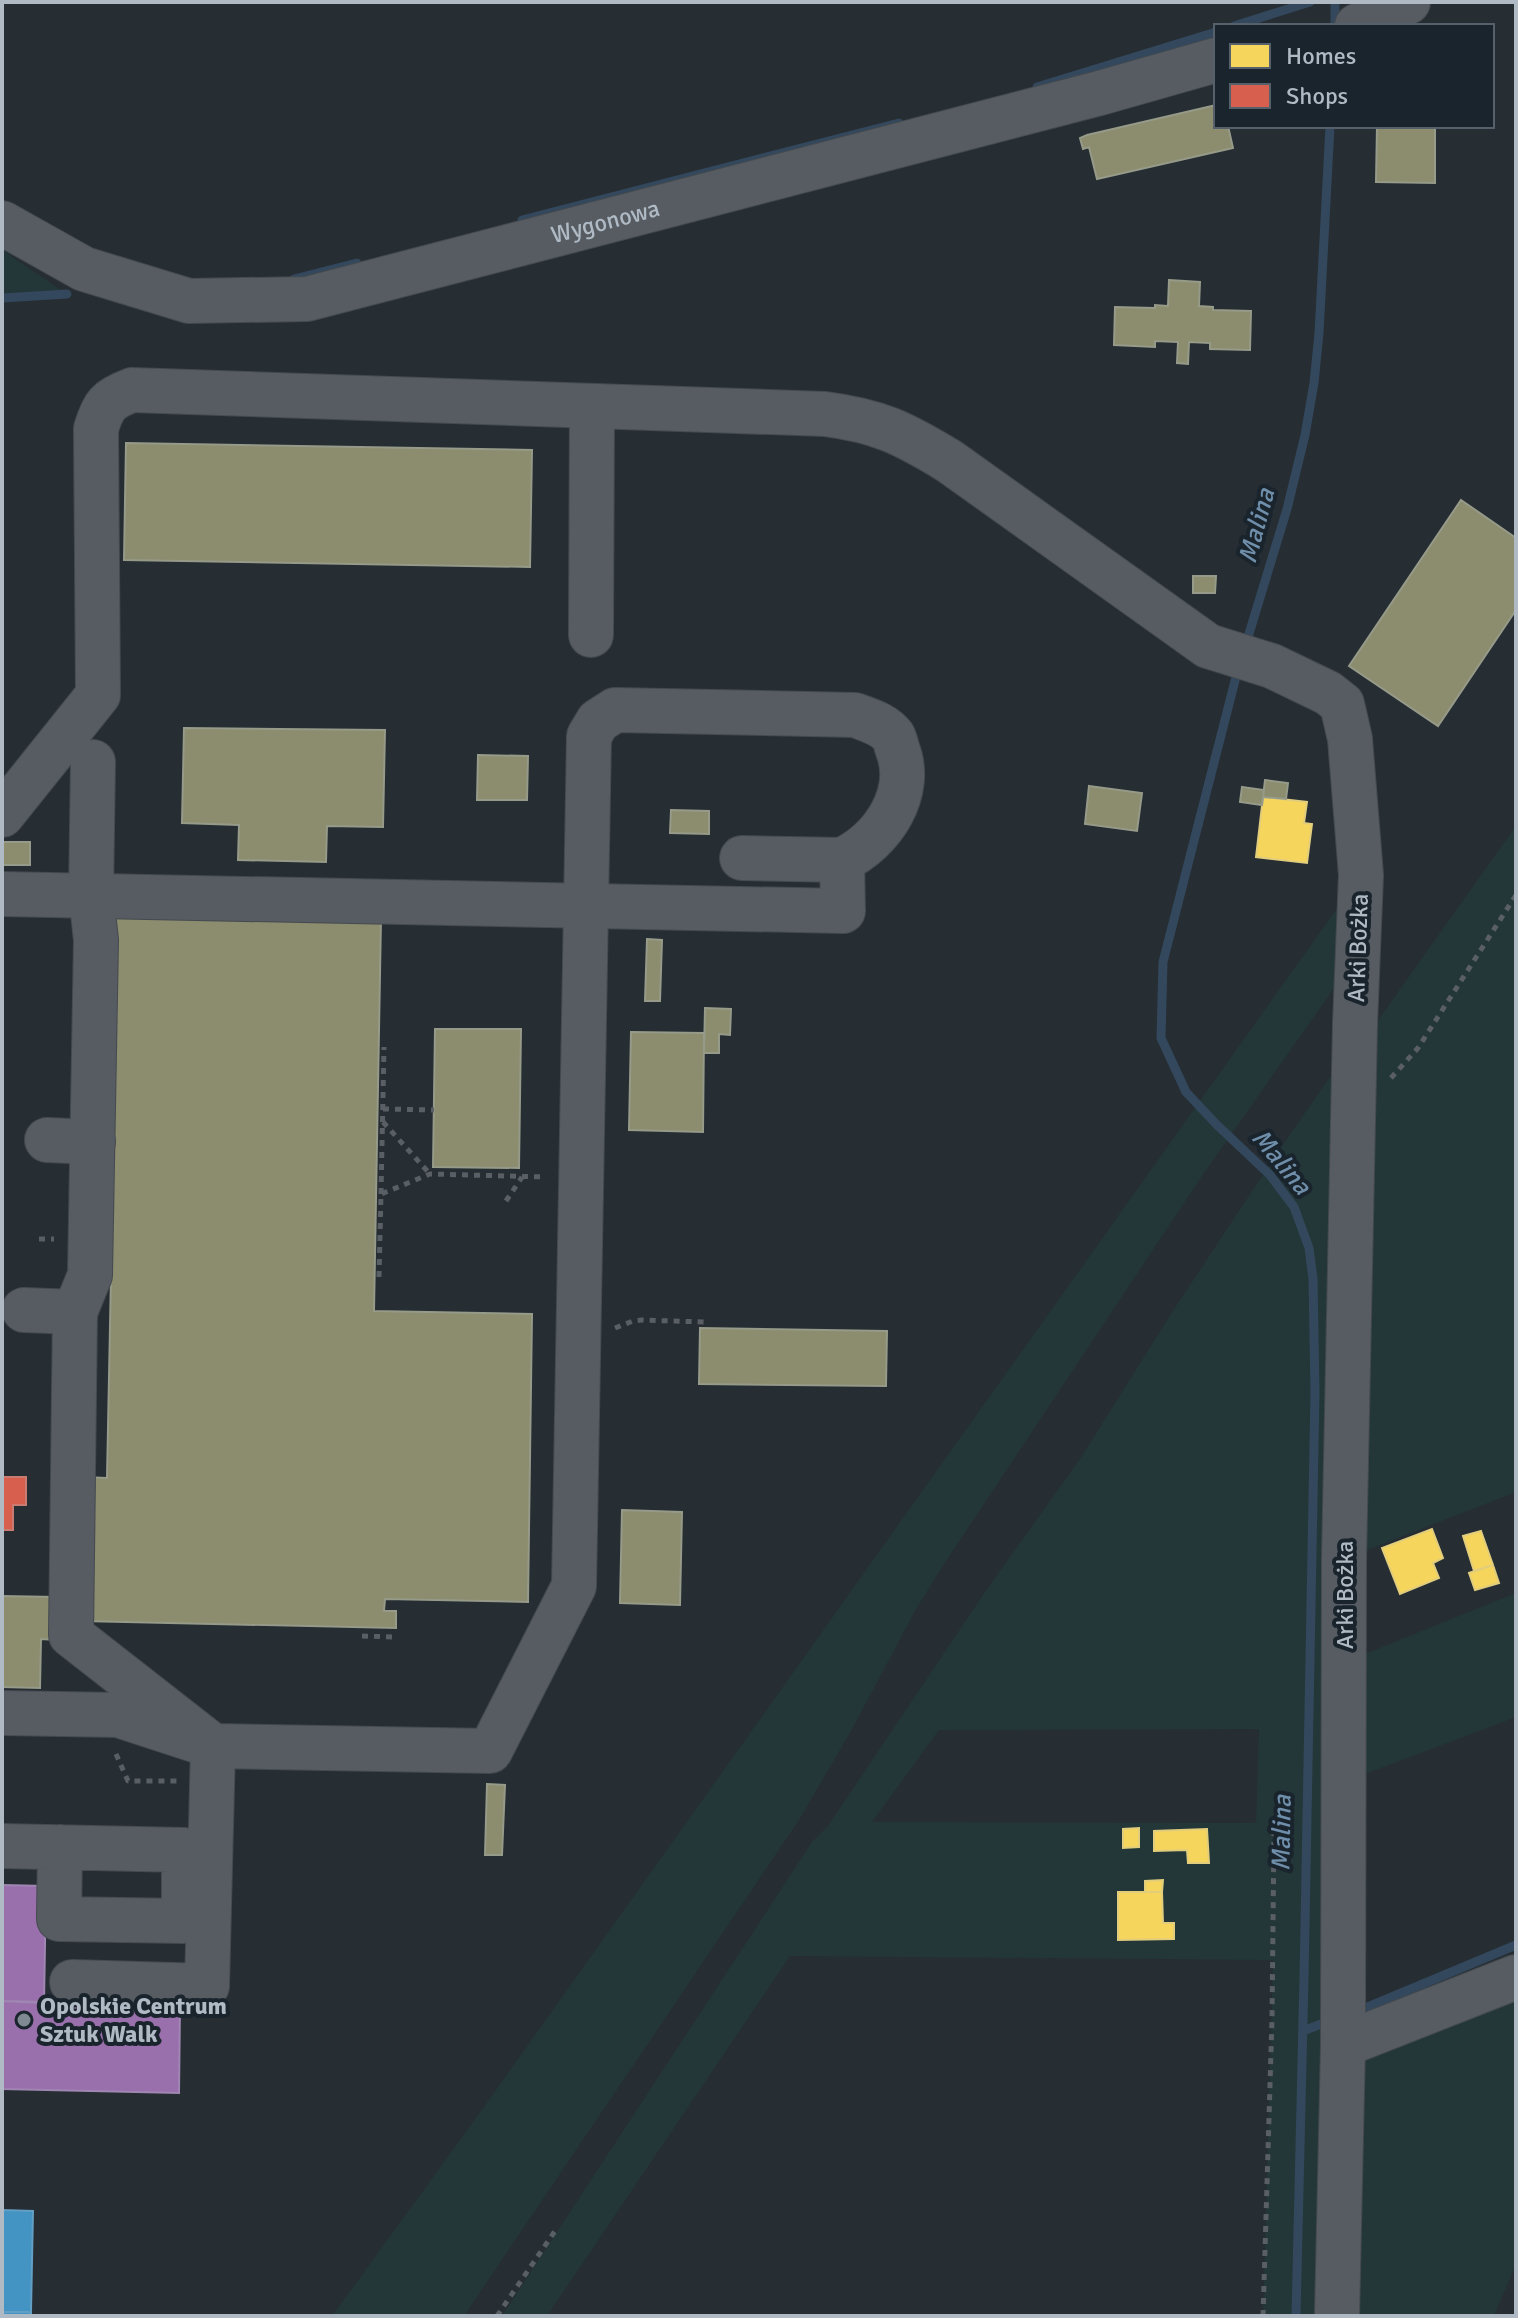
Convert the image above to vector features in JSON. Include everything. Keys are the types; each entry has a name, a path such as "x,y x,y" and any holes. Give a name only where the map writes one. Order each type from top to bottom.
{"street":[{"path":"1361,24 1408,2"},
{"name":"Wygonowa","path":"2,223 84,269 189,301 307,299 1214,61"},
{"path":"2,815 98,695 96,429 102,410 114,396 132,390 592,408 591,635"},
{"name":"Arki Bożka","path":"592,408 825,414 880,425 909,437 949,461 1208,646 1272,666 1328,693 1342,704 1350,739 1361,875 1344,1559 1343,2045 1337,2316"},
{"path":"2,1713 118,1715 213,1746 490,1751 574,1586 589,736 598,721 615,710 855,715 877,723 893,736 902,758 904,782 887,821 854,854 842,860 742,858"},
{"path":"93,762 91,895 96,940 90,1275 75,1312 71,1635 213,1746"},
{"path":"2,894 843,911 842,860"},
{"path":"47,1140 93,1142"},
{"path":"24,1310 75,1312"},
{"path":"72,1982 207,1986 213,1746"},
{"path":"2,1846 60,1847 184,1850 184,1921 59,1919 60,1847"},
{"path":"1343,2045 1516,1977"}],"path":[{"path":"1354,1122 1367,1102 1418,1048 1516,895"},
{"path":"379,1277 384,1047"},
{"path":"383,1109 434,1110"},
{"path":"383,1122 430,1174"},
{"path":"381,1194 430,1174 548,1177"},
{"path":"506,1201 522,1177"},
{"path":"609,1332 633,1321 704,1322"},
{"path":"362,1636 394,1637"},
{"path":"110,1746 118,1756 128,1781 178,1782"},
{"path":"1263,2316 1274,1832"},
{"path":"497,2316 555,2231"}],"green space":[{"path":"2,250 67,294 2,298"},
{"path":"1516,826 1516,1492 1344,1559 1345,1662 1516,1593 1516,1717 1344,1782 1343,2045 1516,1977 1516,2264 1494,2316 1263,2316 1273,1960 790,1956 547,2316 502,2316 812,1842 828,1826 985,1592 1080,1459 1282,1146 1346,1054 1376,1023","holes":["1259,1729 1256,1823 872,1822 939,1730"]},
{"path":"1353,886 1348,968 1200,1179 944,1564 799,1820 464,2316 332,2316 476,2118"}],"building: Homes":[{"path":"1263,797 1307,802 1304,823 1312,824 1307,863 1256,857"},
{"path":"1432,1529 1443,1558 1433,1563 1439,1578 1400,1594 1382,1548"},
{"path":"1481,1531 1493,1565 1474,1571 1463,1536"},
{"path":"1493,1565 1499,1583 1475,1590 1469,1573"},
{"path":"1139,1828 1139,1847 1123,1848 1123,1829"},
{"path":"1207,1829 1209,1863 1188,1863 1187,1850 1154,1851 1154,1831"},
{"path":"1163,1880 1162,1892 1145,1892 1145,1881"},
{"path":"1118,1892 1162,1892 1163,1923 1174,1923 1174,1939 1118,1940"}],"building: Shops":[{"path":"2,1477 26,1477 26,1505 13,1505 13,1530 2,1530"}],"building: Offices":[{"path":"2,1885 46,1886 44,2003 2,2001"},
{"path":"2,2001 180,2005 179,2093 2,2089"}],"building: Schools":[{"path":"2,2210 33,2211 31,2312 2,2312"},
{"path":"2,2312 31,2312 31,2316 2,2316"}],"building: Industry":[{"path":"1214,105 1214,128 1228,128 1233,148 1097,179 1089,147 1083,149 1080,138"},
{"path":"1377,128 1435,128 1435,183 1376,182"},
{"path":"1169,280 1200,282 1199,306 1213,307 1213,310 1251,311 1250,350 1210,349 1210,343 1189,342 1188,364 1177,363 1178,342 1155,341 1155,347 1114,345 1115,307 1168,306"},
{"path":"126,443 532,450 530,567 124,560"},
{"path":"1461,500 1516,538 1516,610 1438,726 1349,666"},
{"path":"1193,576 1216,576 1215,593 1193,593"},
{"path":"184,728 385,730 383,827 327,826 326,862 238,860 239,825 182,823"},
{"path":"478,755 528,756 527,800 477,800"},
{"path":"1265,780 1288,783 1286,799 1263,797"},
{"path":"1089,786 1142,793 1137,831 1085,824"},
{"path":"1242,787 1264,790 1262,805 1240,802"},
{"path":"671,810 709,811 709,834 670,833"},
{"path":"2,842 30,842 30,865 2,865"},
{"path":"114,912 381,918 374,1311 532,1314 528,1602 385,1599 384,1611 396,1611 396,1628 82,1621 84,1477 107,1478 116,1023"},
{"path":"647,939 662,940 660,1001 645,1001"},
{"path":"705,1008 731,1009 730,1035 719,1034 719,1053 704,1053"},
{"path":"435,1029 521,1029 519,1168 433,1167"},
{"path":"631,1032 704,1033 703,1132 629,1130"},
{"path":"700,1328 887,1331 886,1386 699,1384"},
{"path":"622,1510 682,1512 680,1605 620,1603"},
{"path":"2,1596 56,1597 56,1640 41,1639 40,1688 2,1687"},
{"path":"487,1784 505,1785 502,1855 485,1855"}],"waterway":[{"path":"1240,24 1310,2"},
{"name":"Malina","path":"1335,2 1335,24"},
{"path":"1037,87 1214,33"},
{"path":"522,220 899,123"},
{"name":"Malina","path":"1245,647 1287,509 1314,383 1330,128"},
{"path":"294,279 357,263"},
{"path":"2,298 67,294"},
{"name":"Malina","path":"1238,669 1163,962 1161,1038 1186,1092 1270,1175 1294,1207 1309,1248 1313,1279 1315,1392 1296,2316"},
{"path":"1363,2009 1516,1945"},
{"path":"1303,2031 1329,2021"}],"place":[{"name":"Opolskie Centrum Sztuk Walk","path":"24,2020"}]}
